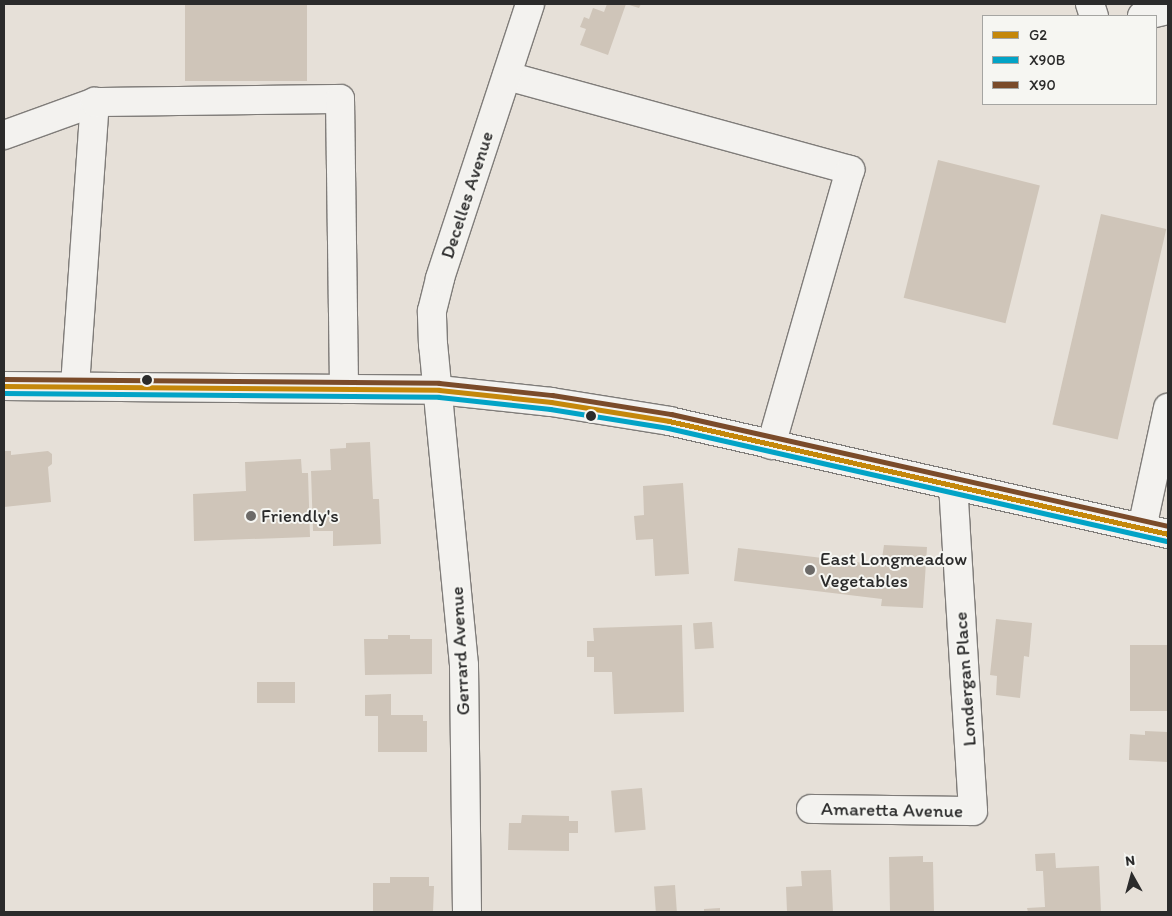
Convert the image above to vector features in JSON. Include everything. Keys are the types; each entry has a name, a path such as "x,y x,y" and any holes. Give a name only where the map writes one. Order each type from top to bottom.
{"street":[{"name":"Decelles Avenue","path":"439,390 433,345 432,311 440,278 530,4"},
{"path":"1146,15 1168,10"},
{"path":"507,76 850,170 771,445"},
{"path":"4,135 95,102 340,99 344,389"},
{"path":"75,386 95,102"},
{"path":"4,385 439,390 610,410 1168,534"},
{"name":"Gerrard Avenue","path":"439,390 464,665 467,912"},
{"path":"1142,528 1168,408"},
{"name":"Londergan Place","path":"953,487 973,811"},
{"name":"Amaretta Avenue","path":"811,809 973,811"}],"building":[{"path":"185,4 307,4 307,81 185,81"},
{"path":"607,4 626,4 608,55 580,45 586,29 580,27 584,17 589,19 593,8 604,12"},
{"path":"626,4 641,4 639,8"},
{"path":"938,160 1040,185 1006,323 904,298"},
{"path":"1101,214 1166,229 1118,440 1052,424"},
{"path":"370,442 373,499 379,499 381,544 333,546 333,531 313,531 311,471 331,470 330,449 346,448 346,443"},
{"path":"4,451 11,451 11,455 48,451 52,454 52,464 48,467 51,502 4,507"},
{"name":"Friendly's","path":"301,459 302,473 308,473 310,537 194,541 193,494 246,491 245,462"},
{"path":"683,483 689,574 655,576 653,539 636,540 634,516 644,515 643,486"},
{"path":"884,545 927,547 923,608 881,606 882,599 734,581 738,548 881,565"},
{"path":"996,619 1032,623 1029,657 1024,656 1020,698 996,695 997,676 990,675"},
{"path":"712,622 714,648 695,649 693,623"},
{"path":"682,625 684,712 614,714 612,672 594,672 594,657 587,657 587,641 594,641 593,628"},
{"path":"388,635 410,635 410,639 432,639 432,674 365,675 364,639 388,639"},
{"path":"1130,645 1168,645 1168,711 1130,711"},
{"path":"257,682 295,682 295,703 257,703"},
{"path":"391,694 391,715 423,715 423,721 427,721 427,752 378,752 378,716 365,716 365,695"},
{"path":"1145,731 1168,732 1168,762 1129,760 1130,734 1145,735"},
{"path":"642,788 646,830 615,833 611,791"},
{"path":"522,815 569,816 569,821 578,821 578,833 569,833 569,851 508,850 509,823 521,823"},
{"path":"1055,853 1056,868 1099,866 1101,912 1028,912 1027,908 1045,907 1043,871 1036,871 1035,854"},
{"path":"923,856 923,862 933,862 934,912 890,912 889,857"},
{"path":"831,870 833,912 787,912 786,887 802,886 801,871"},
{"path":"390,877 429,877 429,886 434,886 433,912 373,912 373,883 390,883"},
{"path":"675,885 677,912 656,912 654,886"},
{"path":"720,908 720,912 704,912 704,909"}],"transit line":[{"name":"X90","path":"4,379 439,383 552,395 671,414 1168,526"},
{"name":"G2","path":"4,386 439,390 551,402 669,421 1168,534"},
{"name":"X90B","path":"4,393 439,397 550,409 668,428 1166,541"}],"place":[{"name":"Friendly's","path":"251,516"},
{"name":"East Longmeadow Vegetables","path":"810,570"}]}
